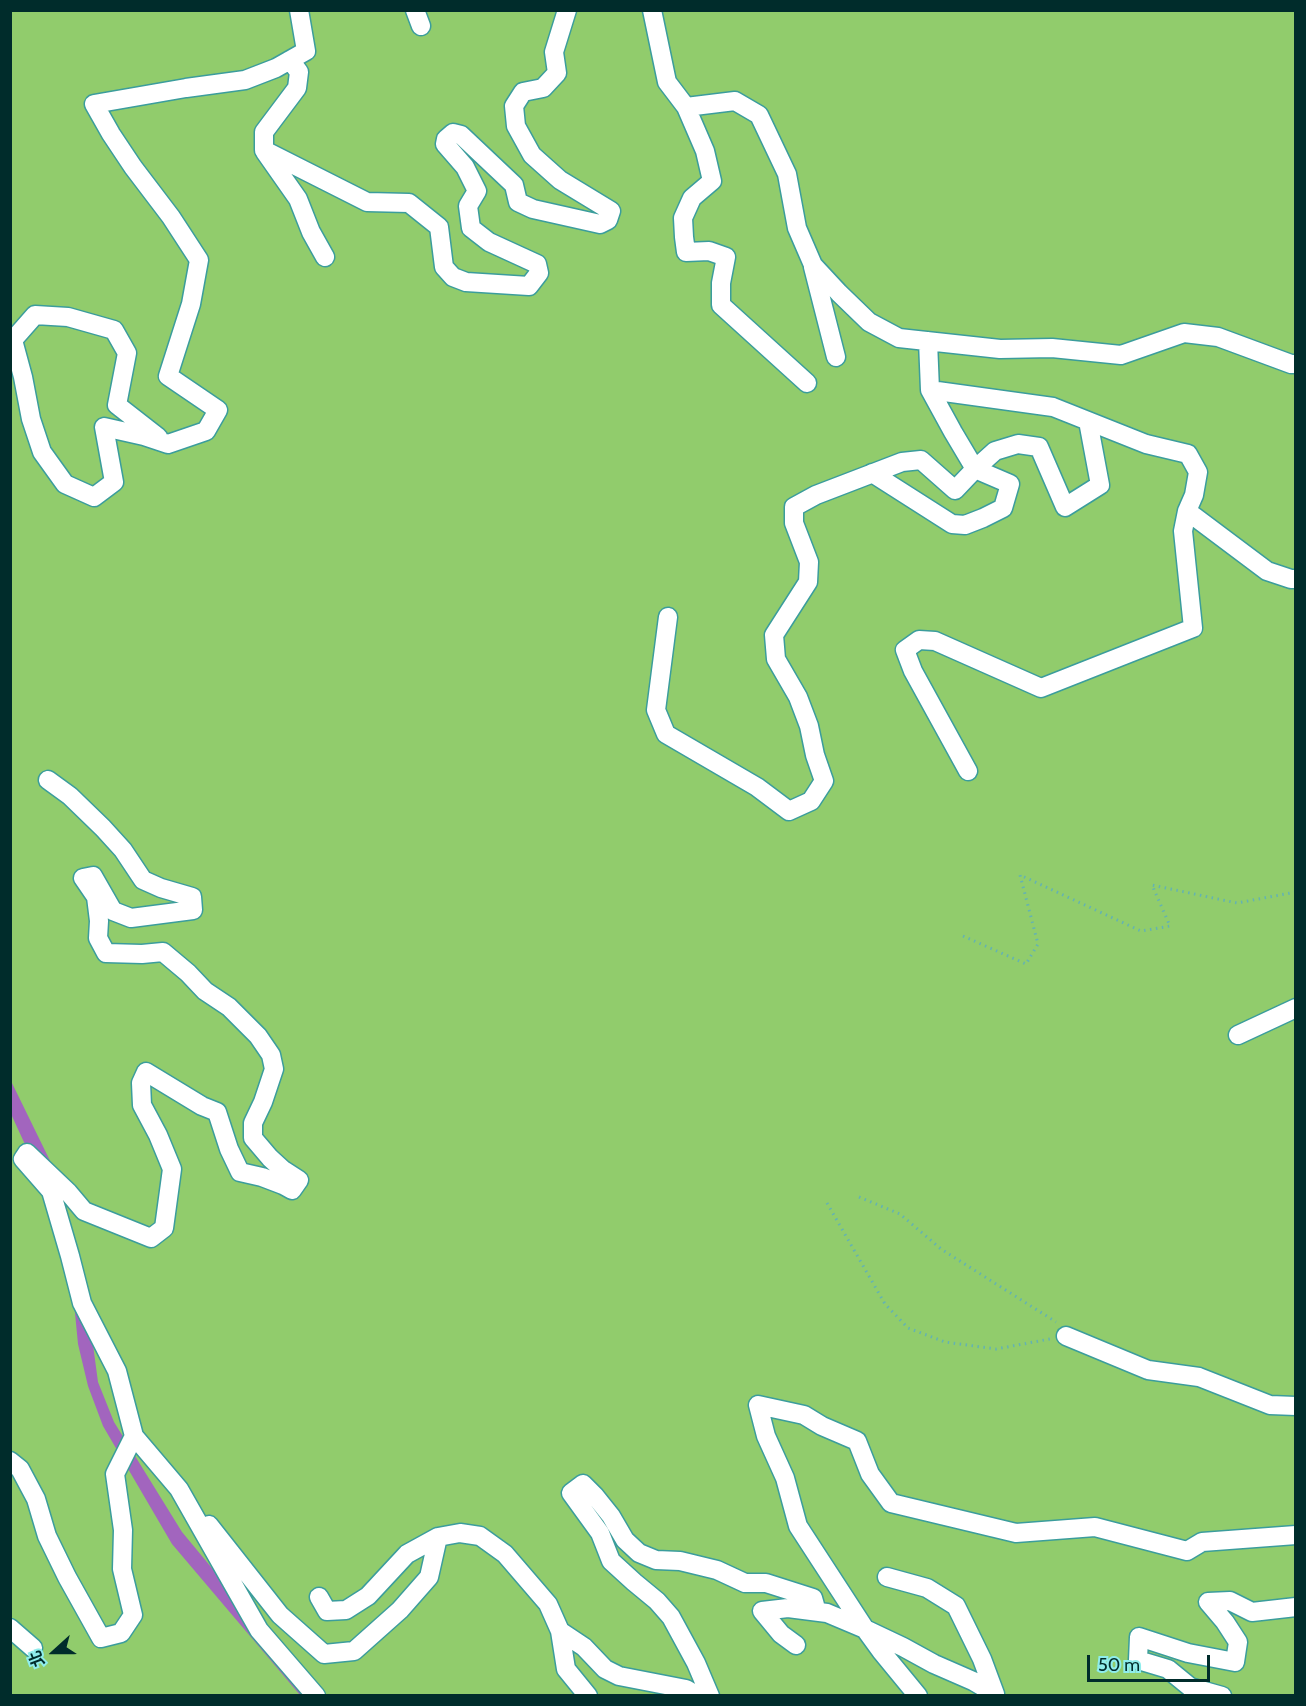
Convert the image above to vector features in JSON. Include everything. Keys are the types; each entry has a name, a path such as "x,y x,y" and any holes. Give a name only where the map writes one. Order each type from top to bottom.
{"street":[{"path":"168,444 117,405 127,353 114,330 68,317 35,315 12,340 23,376 31,419 42,452 65,484 94,497 114,482 104,427 168,444 206,431 218,410 168,376 191,304 199,260 171,217 116,142 94,104 245,80 276,68 306,51 299,10"},
{"path":"264,150 367,202 409,203 439,227 444,267 453,277 466,282 529,286 540,273 537,264 489,242 471,228 468,206 477,191 465,167 445,144 446,139 453,134 461,135 513,185 518,202 533,209 600,224 608,220 611,211 560,180 532,155 516,126 514,106 523,92 543,88 557,73 554,52 567,10"},
{"path":"652,10 667,82 686,107 705,151 712,181 692,198 683,218 686,252 709,251 726,257 721,305 807,383"},
{"path":"290,60 299,72 297,88 264,132 264,150 298,200 311,232 325,257"},
{"path":"686,107 735,101 759,115 787,174 796,228 813,265 836,357"},
{"path":"813,265 868,322 899,338 1000,349 1052,348 1121,356 1184,333 1218,337 1296,364"},
{"path":"872,473 952,524 965,525 1003,508 1010,484 975,468 930,390 928,341"},
{"path":"930,390 1053,407 1146,444 1188,454 1198,472 1183,531 1192,628 1041,688 934,641 919,640 905,650 913,671 968,771"},
{"path":"668,617 656,710 666,734 757,787 789,811 812,801 824,782 809,726 798,697 776,658 774,635 808,582 809,562 794,523 794,507 816,495 902,462 921,460 955,489 995,451 1018,444 1039,447 1065,507 1100,485 1088,421"},
{"path":"1187,511 1267,571 1296,579"},
{"path":"48,780 70,796 104,828 123,850 143,880 192,897 193,910 131,918 113,911 93,876 83,878 96,897 99,921 98,938 106,953 163,952 205,991 229,1007 258,1036 271,1055 274,1069 253,1123 253,1138 282,1169 299,1180 292,1190 272,1181 240,1172 229,1149 217,1112 202,1106 146,1072 141,1083 142,1105 172,1169 164,1228 151,1238 84,1212 68,1192 27,1154 22,1159 51,1191 82,1303 117,1371 134,1436 223,1542 280,1615 324,1654 354,1651 400,1610 429,1577 438,1537"},
{"path":"1238,1035 1296,1008"},
{"path":"1066,1336 1148,1370 1199,1377 1270,1405 1296,1406"},
{"path":"918,1695 865,1629 798,1526 785,1478 766,1436 758,1405 804,1415 822,1426 857,1441 870,1474 891,1503 1016,1533 1095,1527 1187,1551 1202,1542 1296,1535"},
{"path":"10,1461 20,1469 36,1498 47,1536 100,1638 121,1633 133,1615 122,1569 123,1530 115,1474 134,1436"},
{"path":"710,1695 671,1617 657,1601 611,1561 600,1533 571,1493 583,1484 611,1516 626,1540 639,1553 657,1560 680,1561 717,1570 745,1583 766,1583 813,1598 816,1605 762,1611 781,1634 796,1645"},
{"path":"179,1490 259,1630 316,1695"},
{"path":"319,1597 327,1611 346,1610 368,1596 407,1554 438,1537 460,1533 480,1536 505,1554 548,1604 560,1631 566,1669 588,1695"},
{"path":"788,1608 827,1613 903,1647 995,1694 982,1659 956,1606 927,1588 887,1577"},
{"path":"1222,1695 1190,1687 1168,1669 1138,1660 1139,1637 1188,1653 1235,1662 1238,1642 1208,1602 1230,1601 1252,1612 1296,1607"},
{"path":"10,1628 33,1648"},
{"path":"560,1631 584,1647 604,1669 619,1676 686,1689 698,1695"}],"path":[{"path":"963,936 1026,964 1038,944 1020,875 1142,931 1170,926 1152,885 1237,903 1296,892"},
{"path":"827,1203 885,1304 908,1328 945,1342 996,1348 1066,1336 1056,1323 941,1249 900,1214 859,1197"}],"green space":[{"path":"11,11 1295,11 1295,1695 11,1695"}],"shaded area":[{"path":"10,1079 56,1173 84,1278 98,1382 114,1422 182,1532 317,1695 300,1695 172,1544 103,1426 88,1386 78,1344 72,1282 41,1179 11,1114"}]}
